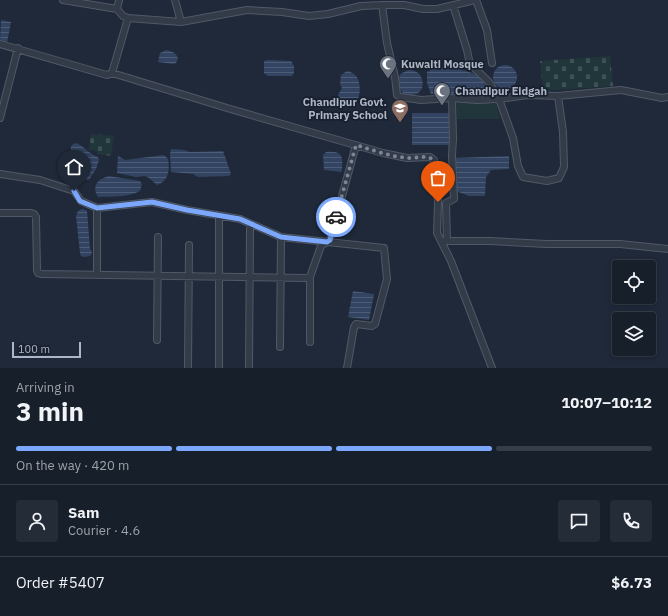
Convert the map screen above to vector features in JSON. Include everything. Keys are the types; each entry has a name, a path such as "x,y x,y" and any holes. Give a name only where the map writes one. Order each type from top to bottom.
{"street":[{"path":"63,0 117,9 123,16 128,18 181,22 247,10 282,12 309,16 328,14 360,6 404,5 423,9 437,9 476,0 487,30 492,63"},
{"path":"117,9 119,0"},
{"path":"175,0 181,22"},
{"path":"382,5 387,43 394,69 398,95 400,97 421,100 452,98 477,100 528,95 558,96 621,90 662,98 668,97"},
{"path":"453,5 470,64 489,82 499,99 513,138 518,166 523,177 547,181 559,178 564,167 563,132 558,96"},
{"path":"112,73 128,18"},
{"path":"0,44 107,75 112,73 383,153 408,158 430,157 434,160 438,202 437,233 444,241 492,368"},
{"path":"0,118 18,48"},
{"path":"444,241 446,203 454,199 452,98"},
{"path":"310,342 310,277 321,246 330,240 356,145"},
{"path":"0,174 40,180 74,191 80,201 97,208 152,202 187,210 240,219 281,237 384,248 387,279 375,324 372,326 356,324 354,327 347,368"},
{"path":"96,275 97,208"},
{"path":"0,213 31,213 36,217 38,273 250,278 310,277"},
{"path":"219,216 219,368"},
{"path":"249,368 250,229"},
{"path":"157,340 158,237"},
{"path":"280,347 281,237"},
{"path":"444,241 490,241 546,244 620,244 668,249"},
{"path":"188,368 189,245"}],"green space":[{"path":"610,56 613,86 543,91 540,61"},
{"path":"457,102 496,104 500,119 457,119"},
{"path":"91,134 114,136 111,156 97,154 97,151 89,150"}],"water":[{"path":"1,20 11,22 7,43 0,41"},
{"path":"166,50 177,55 178,59 176,63 158,62 160,53"},
{"path":"264,61 291,61 294,66 294,73 292,76 268,76 264,73"},
{"path":"505,65 510,66 516,72 516,82 510,88 505,89 500,88 494,82 493,77 494,72 500,66"},
{"path":"436,67 462,70 478,76 487,88 487,98 431,94 427,83 427,72"},
{"path":"408,70 419,73 422,78 423,82 420,92 409,95 402,92 399,80 400,75"},
{"path":"347,71 354,74 358,79 360,93 356,102 341,105 338,95 342,88 340,84 341,75"},
{"path":"412,113 449,113 449,145 412,145"},
{"path":"75,143 98,157 99,160 96,169 89,180 78,178 70,174 71,146"},
{"path":"171,149 190,152 223,151 231,174 229,176 198,177 193,174 171,172"},
{"path":"326,152 335,152 342,157 341,172 324,170 323,155"},
{"path":"164,155 168,159 168,174 164,181 157,185 145,176 136,177 117,173 118,156 125,160"},
{"path":"509,156 509,169 491,170 486,177 485,196 469,196 456,191 455,158"},
{"path":"109,176 140,181 142,184 140,191 125,196 98,197 95,190 97,184 102,179"},
{"path":"82,209 87,211 90,248 92,253 90,256 84,257 81,256 80,253 76,216 78,211"},
{"path":"353,291 374,294 369,320 348,317"}],"way so far":[{"path":"336,217 356,145 383,153 408,158 430,157 434,160 435,165 438,202"}],"place":[{"name":"Kuwaiti Mosque","path":"388,79"},
{"name":"Chandipur Eidgah","path":"442,106"},
{"name":"Chandipur Govt. Primary School","path":"400,123"}],"route":[{"path":"74,191 80,201 97,208 152,202 187,210 240,219 281,237 327,242 330,240 336,217"}]}
